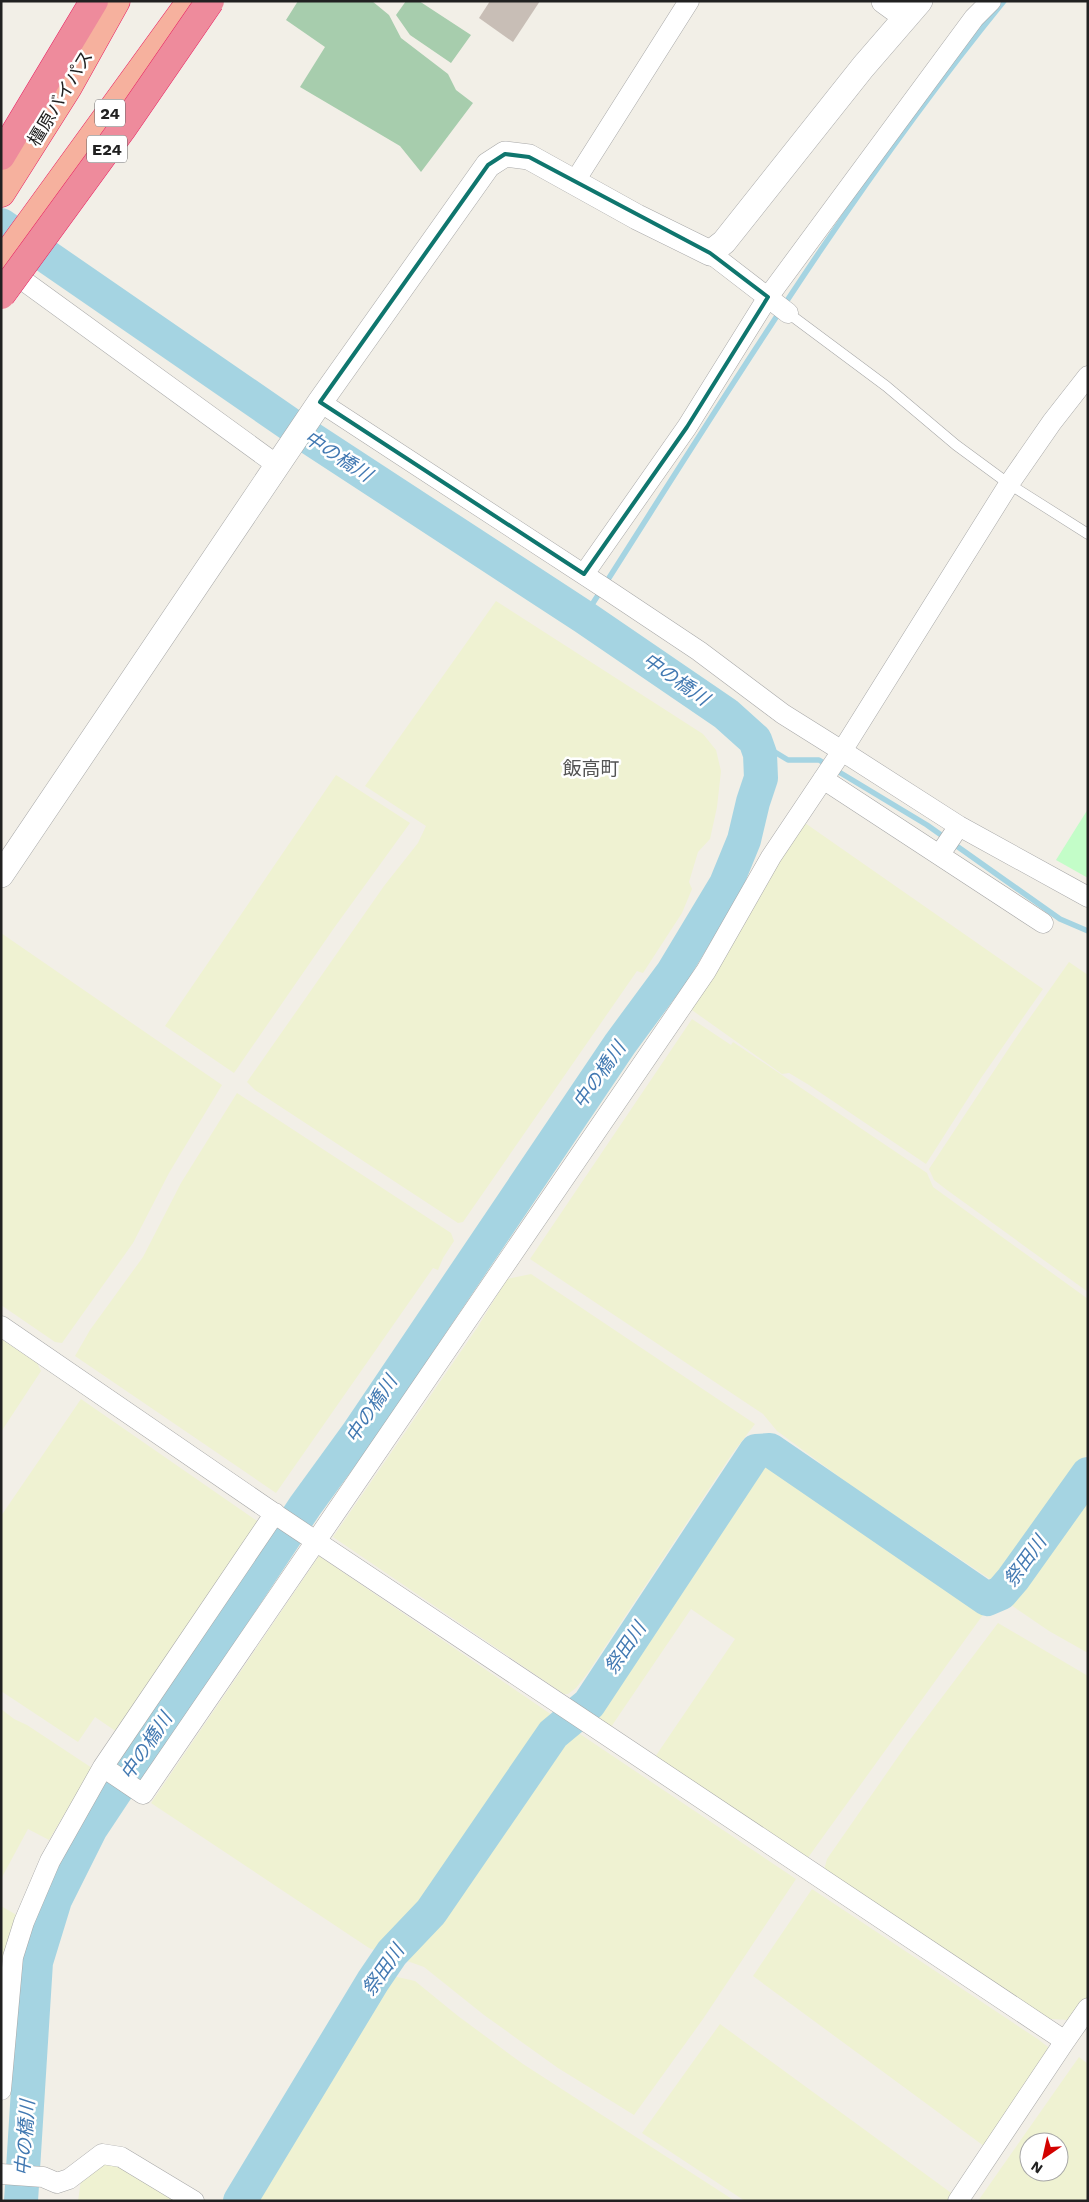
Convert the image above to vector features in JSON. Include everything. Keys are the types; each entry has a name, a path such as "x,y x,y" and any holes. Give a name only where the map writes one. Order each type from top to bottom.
{"highway":[{"path":"1,156 94,1"},
{"name":"橿原バイパス","path":"1,193 68,87 116,1"},
{"name":"24","path":"3,261 190,1"},
{"name":"E24","path":"1,295 122,129 210,1"}],"street":[{"path":"575,181 689,1"},
{"path":"710,253 724,242 863,67 913,9 884,1"},
{"path":"588,577 687,427 777,304 974,18 991,1"},
{"path":"1,875 314,411 488,164 505,154 529,157 637,217 710,253 777,304"},
{"path":"3,261 282,458"},
{"path":"105,1769 143,1794 314,1539 706,971 771,857 832,766 1009,484 1052,422 1088,376"},
{"path":"314,411 609,590 700,651 784,714 832,766 950,840 1088,897"},
{"path":"832,766 950,840 1043,924"},
{"path":"1,1326 276,1514 1065,2041"},
{"path":"1,2090 13,1957 24,1922 50,1862 105,1769 276,1514"},
{"path":"958,2201 1088,2008"},
{"path":"1,2174 44,2177 56,2182 69,2179 102,2154 120,2157 194,2201"}],"lane":[{"path":"777,304 886,386 956,444 1009,484 1088,534"}],"highlighted area":[{"path":"505,154 529,157 710,253 768,297 687,427 584,574 320,402 488,165"}],"green space":[{"path":"298,1 372,1 389,15 401,38 448,74 456,90 473,103 421,172 400,146 300,87 325,47 286,20"},
{"path":"406,1 419,1 471,35 451,63 410,35 396,15"},
{"path":"496,601 703,734 716,750 721,771 717,807 710,839 698,852 689,882 692,889 682,913 643,973 637,971 463,1222 458,1223 255,1090 247,1082 384,886 418,843 426,826 365,786"},
{"path":"336,775 410,823 334,928 234,1073 165,1026"},
{"path":"1088,809 1088,878 1056,860"},
{"path":"805,823 1043,989 981,1078 926,1164 809,1085 789,1073 782,1074 689,1008 728,953 783,856"},
{"path":"1,933 222,1085 169,1173 133,1243 62,1343 55,1342 1,1305"},
{"path":"1069,962 1088,975 1088,1292 934,1180 929,1169 1015,1039"},
{"path":"692,1019 731,1045 733,1042 927,1173 933,1187 1088,1299 1088,1453 996,1583 857,1490 777,1431 763,1414 530,1259"},
{"path":"237,1093 451,1233 454,1241 438,1270 433,1268 276,1493 75,1356 90,1330 143,1257 181,1183"},
{"path":"531,1274 755,1424 732,1454 587,1674 576,1688 568,1694 564,1694 333,1537 477,1328 507,1279"},
{"path":"1,1339 37,1363 41,1371 1,1432"},
{"path":"81,1399 260,1523 117,1732 95,1717 78,1742 1,1691 1,1516"},
{"path":"758,1460 985,1612 807,1859 655,1757 735,1639 691,1609 611,1727 589,1712"},
{"path":"1088,1485 1088,1653 1049,1631 1008,1603 1007,1600"},
{"path":"319,1556 555,1717 534,1743 428,1894 393,1936 377,1951 369,1948 151,1803"},
{"path":"998,1623 1088,1676 1088,1997 1069,2020 1050,2019 824,1870 827,1859 909,1741"},
{"path":"1,1709 92,1768 49,1840 28,1829 1,1879"},
{"path":"571,1728 796,1879 703,2019 634,2115 558,2068 484,2015 424,1967 396,1957 414,1939 444,1901 561,1734"},
{"path":"812,1889 1039,2040 1057,2054 988,2149 753,1976"},
{"path":"1,1906 20,1917 6,1973 1,1973"},
{"path":"384,1974 415,1981 458,2016 523,2064 735,2201 247,2201"},
{"path":"720,2024 954,2195 950,2201 745,2201 642,2133"},
{"path":"1079,2057 1088,2064 1088,2201 978,2201 1019,2143 1019,2182 1069,2182 1069,2132 1026,2132"},
{"path":"112,2162 178,2201 78,2201 81,2180 100,2164"}],"building":[{"path":"490,1 540,1 513,42 479,18"}],"waterway":[{"path":"584,617 734,381 837,226 946,74 1004,1"},
{"name":"中の橋川","path":"1,225 304,434 584,617 726,714 755,740 760,754 761,778 744,840 726,884 673,972 620,1044 358,1433 305,1506 91,1828 55,1900 36,1962 21,2201"},
{"path":"755,740 788,760 819,760 927,825 1060,919 1088,931"},
{"name":"祭田川","path":"240,2201 373,1981 392,1953 431,1912 553,1734 589,1704 756,1451 770,1450 987,1599 1001,1593 1013,1579 1088,1474"}],"district":[{"name":"飯高町","path":"591,768"}]}
